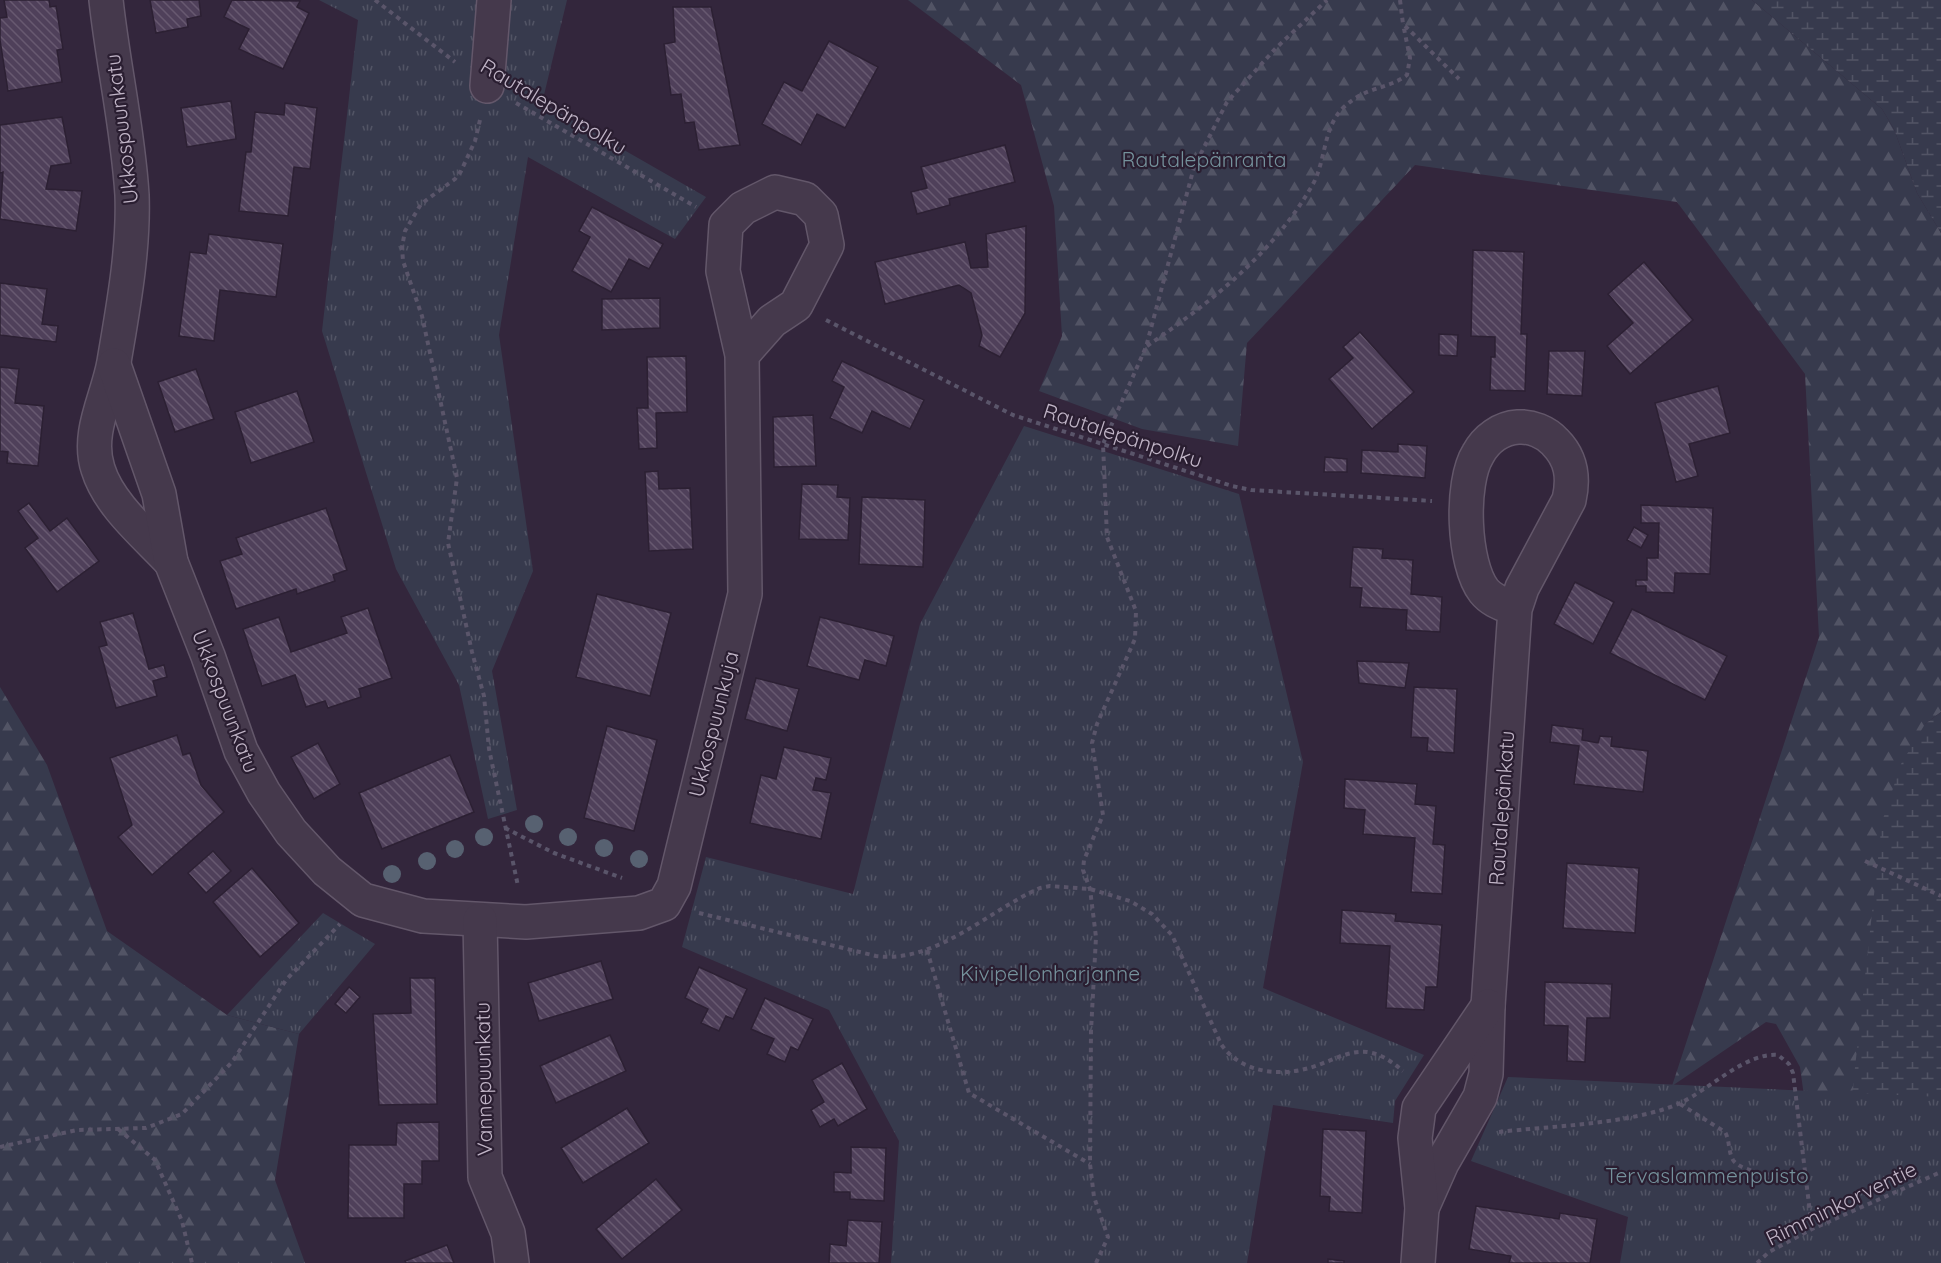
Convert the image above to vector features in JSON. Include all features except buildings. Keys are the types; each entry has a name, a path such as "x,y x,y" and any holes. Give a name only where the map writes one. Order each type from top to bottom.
{"street":[{"name":"Ukkospuunkatu","path":"106,0 128,152 132,197 130,242 114,365 98,417 95,443 98,469 110,493 171,562"},
{"path":"487,86 494,0"},
{"path":"726,225 743,208 775,192 805,199 820,215 827,245 796,304 772,321 742,356"},
{"name":"Ukkospuunkuja","path":"664,904 674,886 745,594 742,356 723,271 726,225"},
{"name":"Ukkospuunkatu","path":"114,365 159,494 171,562 208,656 241,751 264,793 291,832 327,871 363,900 423,916 480,920"},
{"name":"Rautalepänkatu","path":"1422,1208 1484,1087 1515,609 1522,588 1569,500 1572,486 1568,458 1551,438 1523,426 1510,428 1486,442 1477,454 1472,468 1467,503 1468,555 1473,574 1492,600 1515,609"},
{"path":"480,920 526,922 639,913 664,904"},
{"name":"Vannepuunkatu","path":"480,920 485,1178 510,1248 535,1263"},
{"name":"Rautalepänkatu","path":"1418,1263 1422,1208 1415,1138 1419,1108 1428,1091 1488,1006"}],"path":[{"name":"Rautalepänpolku","path":"375,0 487,86 726,225"},
{"path":"1096,1263 1108,1237 1094,1197 1090,1164 1091,1030 1096,954 1090,889 1083,870 1084,860 1103,815 1092,743 1097,724 1135,639 1137,628 1136,611 1107,537 1103,444 1146,347 1194,167 1227,102 1275,48 1327,0"},
{"path":"1146,347 1208,304 1281,234 1314,182 1325,140 1342,110 1364,92 1394,84 1407,75 1410,58 1400,0"},
{"path":"1403,24 1458,79"},
{"path":"487,86 475,141 461,171 455,179 421,204 405,231 402,247 403,261 422,316 457,478 448,543 484,696 489,750 526,922"},
{"name":"Rautalepänpolku","path":"796,304 1013,415 1251,490 1467,503"},
{"path":"505,828 562,857 630,882 664,904 876,957 892,958 927,950 1040,888 1050,886 1090,889 1130,901 1166,926 1221,1044 1243,1064 1258,1070 1288,1071 1308,1069 1354,1052 1364,1052 1386,1058 1428,1091"},
{"path":"1864,861 1941,896"},
{"path":"0,1147 77,1130 146,1128 182,1114 206,1092 232,1062 286,980 363,900"},
{"path":"927,950 969,1093 1090,1164"},
{"path":"1463,1125 1474,1131 1487,1133 1631,1117 1680,1104 1757,1057 1769,1054 1784,1058 1793,1073 1812,1229"},
{"path":"1680,1104 1725,1132 1729,1139 1730,1155 1734,1163 1744,1169 1806,1180"},
{"path":"117,1129 155,1160 182,1221 192,1263"},
{"name":"Rimminkorventie","path":"1756,1263 1769,1252 1812,1229 1941,1172"}],"green space":[{"path":"319,0 567,0 542,103 706,197 675,239 528,157 499,335 533,571 492,671 517,810 488,819 459,685 396,569 322,331 358,20"},
{"name":"Rautalepänranta","path":"908,0 1752,0 1882,109 1894,129 1917,193 1941,233 1941,712 1925,724 1851,1104 1818,1198 1800,1067 1776,1024 1766,1022 1672,1086 1819,637 1805,374 1677,202 1415,165 1247,343 1238,446 1142,429 1039,391 1062,336 1054,206 1021,85"},
{"path":"1752,0 1941,0 1941,233 1917,193 1894,129 1882,109"},
{"name":"Kivipellonharjanne","path":"1024,426 1239,494 1303,762 1263,988 1424,1055 1395,1101 1393,1123 1273,1105 1247,1263 891,1263 899,1141 829,1010 682,947 706,857 853,894 920,624"},
{"path":"0,687 47,765 107,931 227,1015 299,1034 275,1180 305,1263 0,1263"},
{"path":"1941,712 1941,1137 1851,1104 1882,822 1901,764 1925,724"},
{"path":"323,913 375,944 299,1034 227,1015"},
{"name":"Tervaslammenpuisto","path":"1508,1077 1941,1097 1941,1263 1620,1263 1628,1217 1471,1161"}]}
